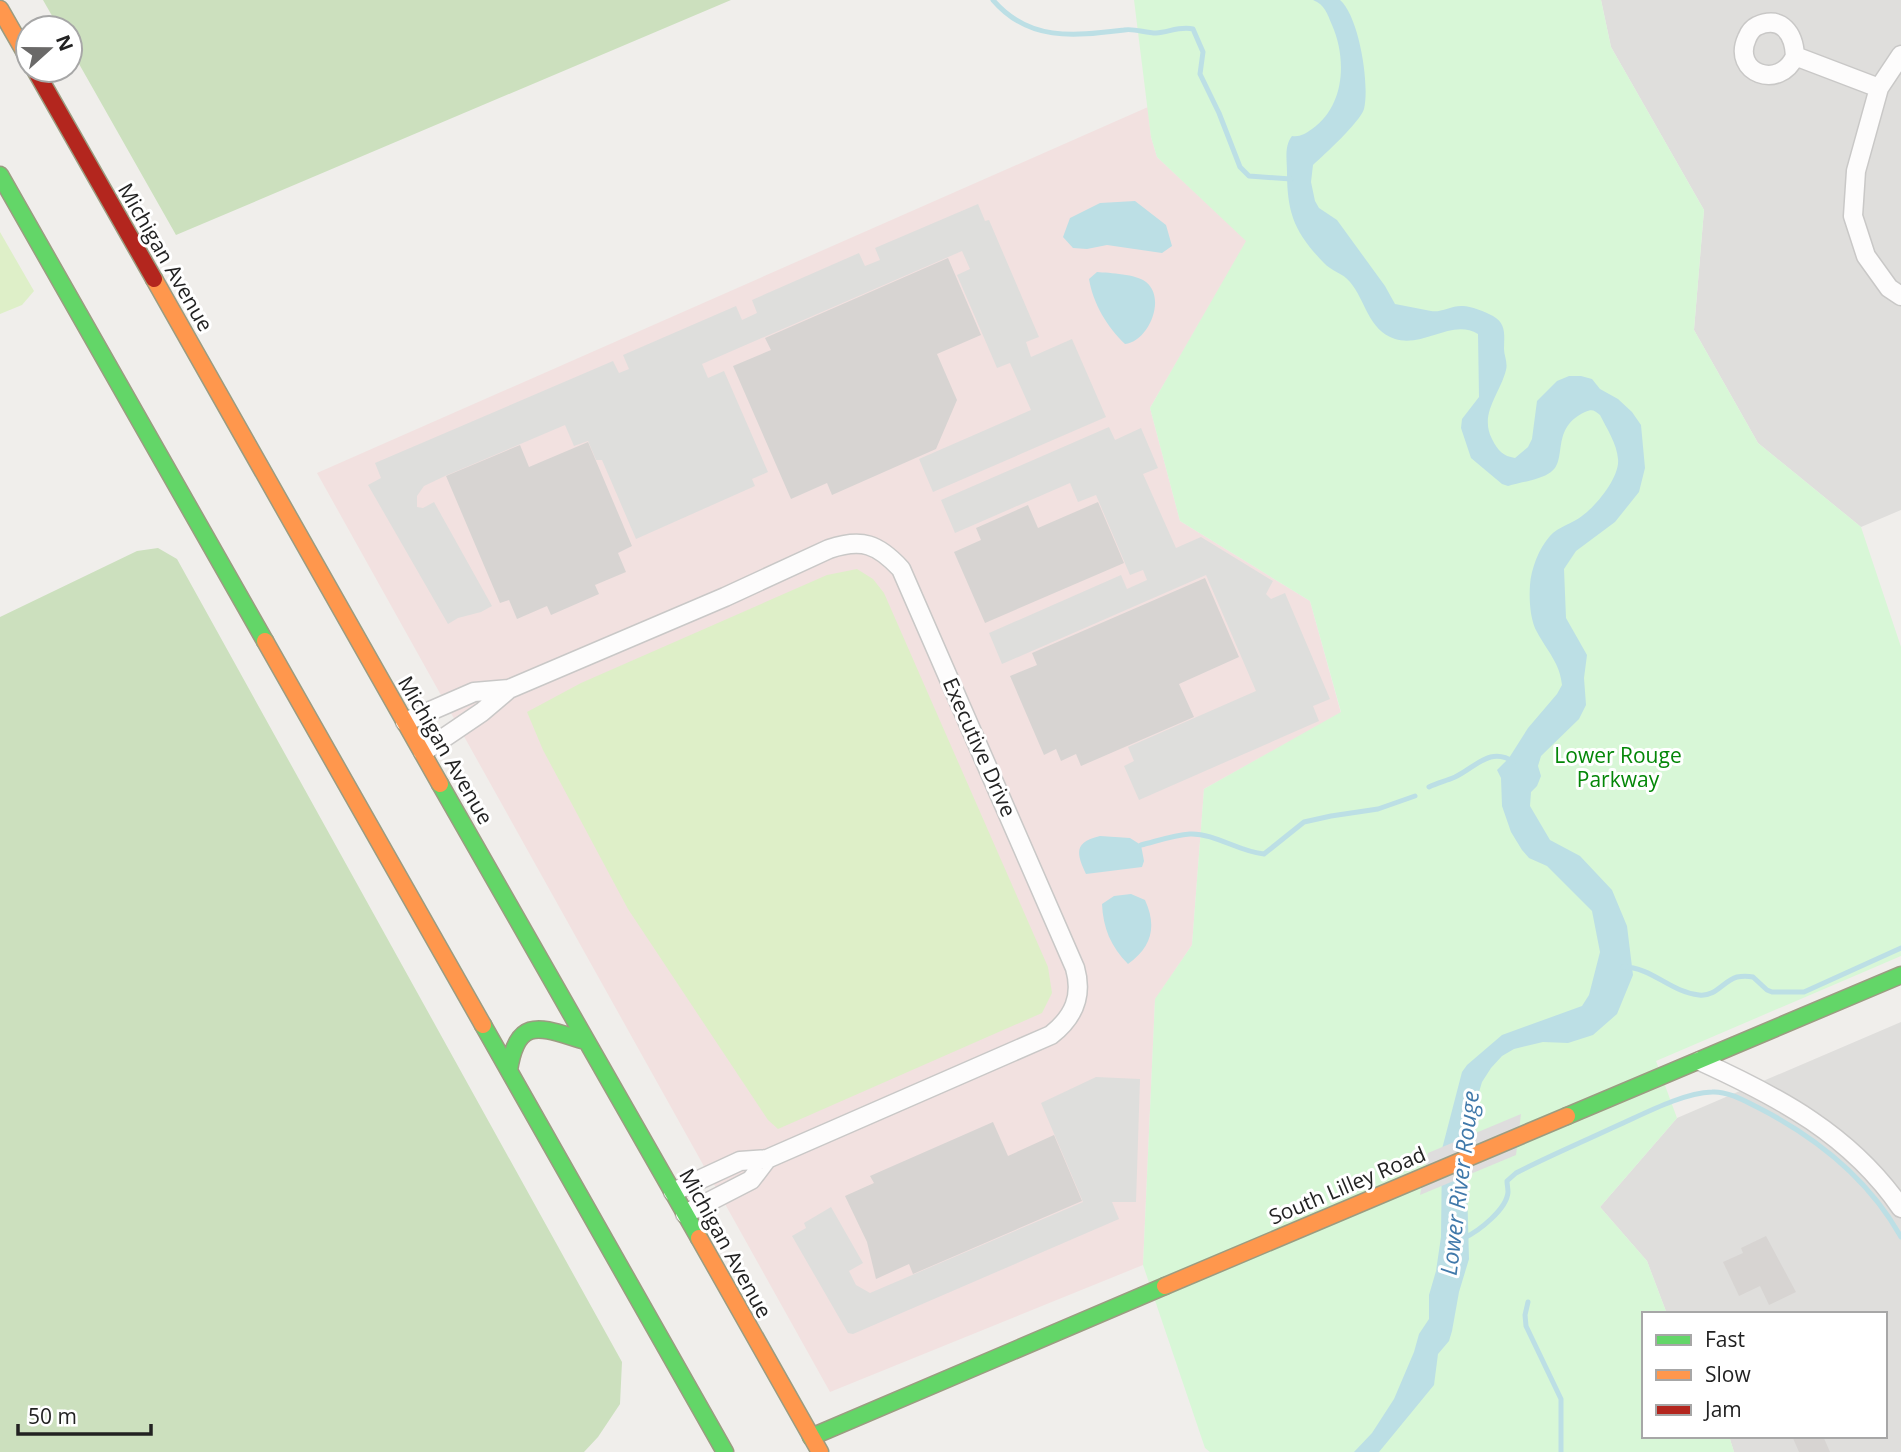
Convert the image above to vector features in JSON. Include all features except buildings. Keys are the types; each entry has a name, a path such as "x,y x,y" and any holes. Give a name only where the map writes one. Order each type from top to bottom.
{"main road":[{"path":"0,9 14,34"},
{"name":"Michigan Avenue","path":"43,84 820,1452"},
{"path":"0,174 725,1452"},
{"name":"South Lilley Road","path":"811,1437 1424,1174 1901,975"},
{"path":"509,1070 513,1045 522,1032 549,1029 586,1041"}],"street":[{"path":"1901,55 1879,88 1856,171 1853,216 1866,256 1889,288 1901,296"},
{"path":"1795,56 1879,88"},
{"name":"Executive Drive","path":"423,752 482,712 509,689 845,544 862,543 873,546 887,554 901,569 1075,968 1078,980 1076,1006 1063,1025 1051,1035 767,1159 740,1161 673,1192"},
{"name":"Executive Drive","path":"405,722 474,692 509,689"},
{"path":"1700,1060 1778,1100 1841,1141 1870,1168 1901,1208"},
{"name":"Executive Drive","path":"685,1214 751,1180 767,1159"}],"shaded area":[{"path":"1601,0 1901,0 1901,510 1861,527 1758,443 1694,330 1704,210 1611,47"},
{"path":"1148,107 1151,137 1157,157 1247,241 1150,408 1180,521 1310,601 1341,713 1204,789 1192,945 1155,1000 1143,1265 830,1392 317,473"},
{"path":"978,204 985,221 989,220 1039,337 1026,342 1031,357 1072,339 1106,417 933,492 919,459 1031,410 1010,363 997,368 957,275 970,269 962,251 702,364 708,378 724,371 768,472 752,479 755,486 636,539 602,460 596,460 588,441 574,446 565,425 424,486 417,496 417,507 423,508 434,502 492,606 448,624 368,485 381,478 375,463 613,361 619,373 629,369 623,355 736,306 742,320 757,313 752,300 859,253 865,266 880,260 875,248"},
{"path":"1109,427 1115,440 1141,428 1158,468 1143,474 1176,548 1201,537 1273,581 1266,594 1271,599 1285,593 1330,699 1313,706 1319,721 1139,800 1124,766 1134,761 1128,747 1256,691 1206,575 1002,664 989,633 1121,575 1127,589 1147,580 1143,570 1130,575 1096,495 1078,502 1070,483 955,533 941,500"},
{"path":"1901,1022 1901,1452 1734,1452 1730,1438 1887,1438 1887,1312 1666,1312 1647,1261 1600,1207 1677,1118"},
{"path":"1096,1077 1140,1079 1136,1202 1112,1202 1119,1219 853,1334 848,1333 792,1236 806,1228 804,1223 831,1207 863,1263 849,1271 856,1285 870,1293 1083,1202 1041,1103"}],"green space":[{"path":"43,0 731,0 176,235 84,73 84,14 51,14"},
{"name":"Lower Rouge Parkway","path":"1134,0 1601,0 1611,47 1704,210 1694,330 1758,443 1861,527 1901,647 1901,956 1656,1061 1677,1118 1600,1207 1647,1261 1666,1312 1642,1312 1642,1438 1730,1438 1734,1452 1210,1452 1205,1448 1143,1265 1155,999 1192,945 1204,789 1341,712 1310,601 1180,521 1150,408 1246,241 1157,157 1151,137"},
{"path":"0,232 34,291 22,305 0,314"},
{"path":"158,548 177,559 622,1362 620,1404 598,1437 584,1452 0,1452 0,617 137,551"},
{"path":"857,569 873,579 884,593 1048,967 1052,993 1042,1013 778,1129 768,1120 628,909 543,750 527,712 581,683 827,575"}],"water":[{"name":"Lower River Rouge","path":"1313,0 1340,0 1347,8 1358,35 1365,84 1364,109 1361,115 1313,165 1311,182 1319,208 1337,220 1395,304 1435,311 1466,306 1490,314 1501,323 1506,367 1488,421 1492,439 1501,452 1515,458 1528,447 1532,439 1537,401 1557,381 1569,376 1581,376 1592,379 1600,389 1618,399 1632,412 1641,425 1645,468 1639,492 1615,522 1576,551 1564,569 1566,618 1587,655 1584,678 1586,705 1579,719 1541,756 1538,766 1541,776 1531,792 1530,806 1550,840 1580,856 1612,890 1627,926 1633,975 1617,1014 1593,1035 1568,1043 1543,1042 1514,1049 1502,1056 1482,1082 1471,1119 1467,1187 1469,1259 1459,1292 1452,1331 1449,1341 1438,1354 1434,1385 1379,1452 1354,1452 1372,1433 1394,1399 1419,1334 1429,1319 1429,1295 1441,1237 1442,1149 1462,1072 1502,1035 1582,1006 1589,995 1600,952 1592,911 1547,866 1529,858 1511,832 1502,806 1501,778 1497,770 1509,758 1528,728 1562,685 1556,664 1531,616 1530,585 1536,559 1542,546 1554,533 1582,516 1600,498 1615,474 1618,459 1614,442 1600,415 1589,410 1567,426 1559,460 1551,472 1508,486 1502,484 1471,458 1461,428 1462,419 1479,397 1478,334 1458,329 1406,341 1386,335 1373,322 1350,282 1327,266 1306,242 1291,211 1287,187 1287,149 1292,136 1302,135 1312,129 1331,108 1337,95 1341,67 1337,38 1329,17 1323,7"},
{"path":"1135,201 1166,225 1172,246 1162,253 1107,245 1087,249 1073,248 1063,237 1070,218 1100,203"},
{"path":"1097,272 1136,277 1152,289 1155,309 1152,319 1141,336 1133,341 1125,344 1102,314 1089,279"},
{"path":"1100,836 1130,838 1141,845 1144,861 1142,867 1086,874 1079,849 1085,842"},
{"path":"1131,894 1145,900 1151,927 1147,943 1128,964 1109,937 1102,904 1114,896"}],"pier":[{"path":"1521,1114 1516,1155 1420,1195 1428,1153"}],"waterway":[{"path":"993,0 1007,14 1022,23 1053,33 1088,34 1128,30 1156,33 1193,29 1203,52 1200,74 1240,167 1249,176 1291,179"},
{"path":"1429,787 1455,777 1490,757 1498,756 1514,762"},
{"path":"1141,845 1199,834 1264,854 1304,822 1378,809 1415,796"},
{"path":"1623,967 1643,971 1679,989 1699,995 1710,994 1732,979 1743,976 1753,977 1772,992 1804,992 1901,948"},
{"name":"Lower River Rouge","path":"1464,1238 1498,1212 1506,1199 1507,1181 1516,1173 1661,1106 1687,1096 1712,1092 1729,1094 1746,1102 1779,1119 1820,1146 1839,1161 1873,1196 1901,1237"},
{"path":"1528,1302 1526,1326 1561,1399 1561,1452"}],"traffic: fast":[{"path":"0,175 265,641"},
{"path":"440,784 699,1238"},
{"path":"1567,1116 1901,975"},
{"path":"483,1025 725,1452"},
{"path":"509,1070 513,1052 526,1033 545,1030 586,1041"},
{"path":"811,1437 1165,1286"}],"traffic: slow":[{"path":"0,9 14,34"},
{"path":"154,279 440,784"},
{"path":"265,641 483,1025"},
{"path":"1165,1286 1567,1116"},
{"path":"699,1238 820,1452"}],"traffic: jam":[{"path":"43,84 154,279"}]}
